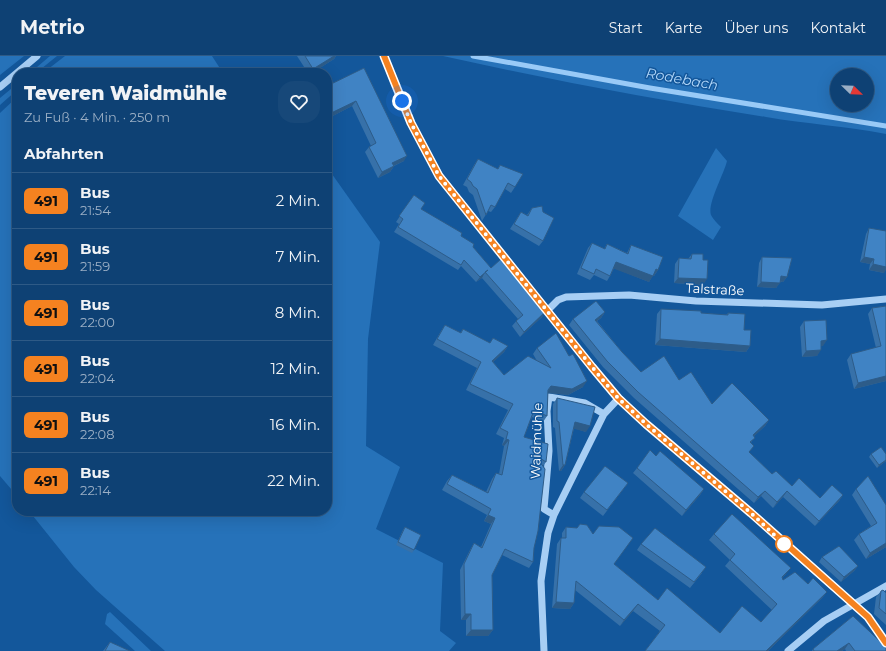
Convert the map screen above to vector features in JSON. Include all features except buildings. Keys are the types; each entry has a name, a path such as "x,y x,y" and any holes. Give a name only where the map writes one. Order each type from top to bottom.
{"street":[{"path":"23,68 37,56"},
{"path":"384,56 411,123 439,176 618,398 868,617 886,643"},
{"path":"0,87 12,77"},
{"name":"Talstraße","path":"547,311 558,300 566,297 629,294 696,301 822,305 886,299"},
{"name":"Waidmühle","path":"554,515 544,509 549,451 547,411 549,397 585,403 604,414"},
{"path":"544,651 542,581 548,534 554,515 604,414 618,398"},
{"path":"788,651 824,620 852,603 886,586"}],"shaded area":[{"path":"0,56 24,56 0,75"},
{"path":"50,56 57,56 42,68 36,68"},
{"path":"65,56 212,56 220,68 49,68"},
{"path":"443,56 886,56 886,134 685,104"},
{"path":"12,88 12,94 0,105 0,98"},
{"path":"12,102 12,490 0,476 0,113"},
{"path":"716,148 727,161 711,204 711,215 721,227 713,240 678,216"},
{"path":"332,174 380,242 368,339 366,446 400,467 376,529 443,563 440,631 456,643 449,651 165,651 96,590 74,567 33,516 332,516"},
{"path":"110,612 151,651 135,651 105,624 107,614"}],"waterway":[{"name":"Rodebach","path":"473,56 650,88 886,126"}],"bus line":[{"name":"491","path":"384,56 411,123 439,176 454,197 618,398 868,617 886,643"}],"route":[{"path":"402,101 411,123 439,176 454,197 618,398 646,424 751,513 784,544"}]}
